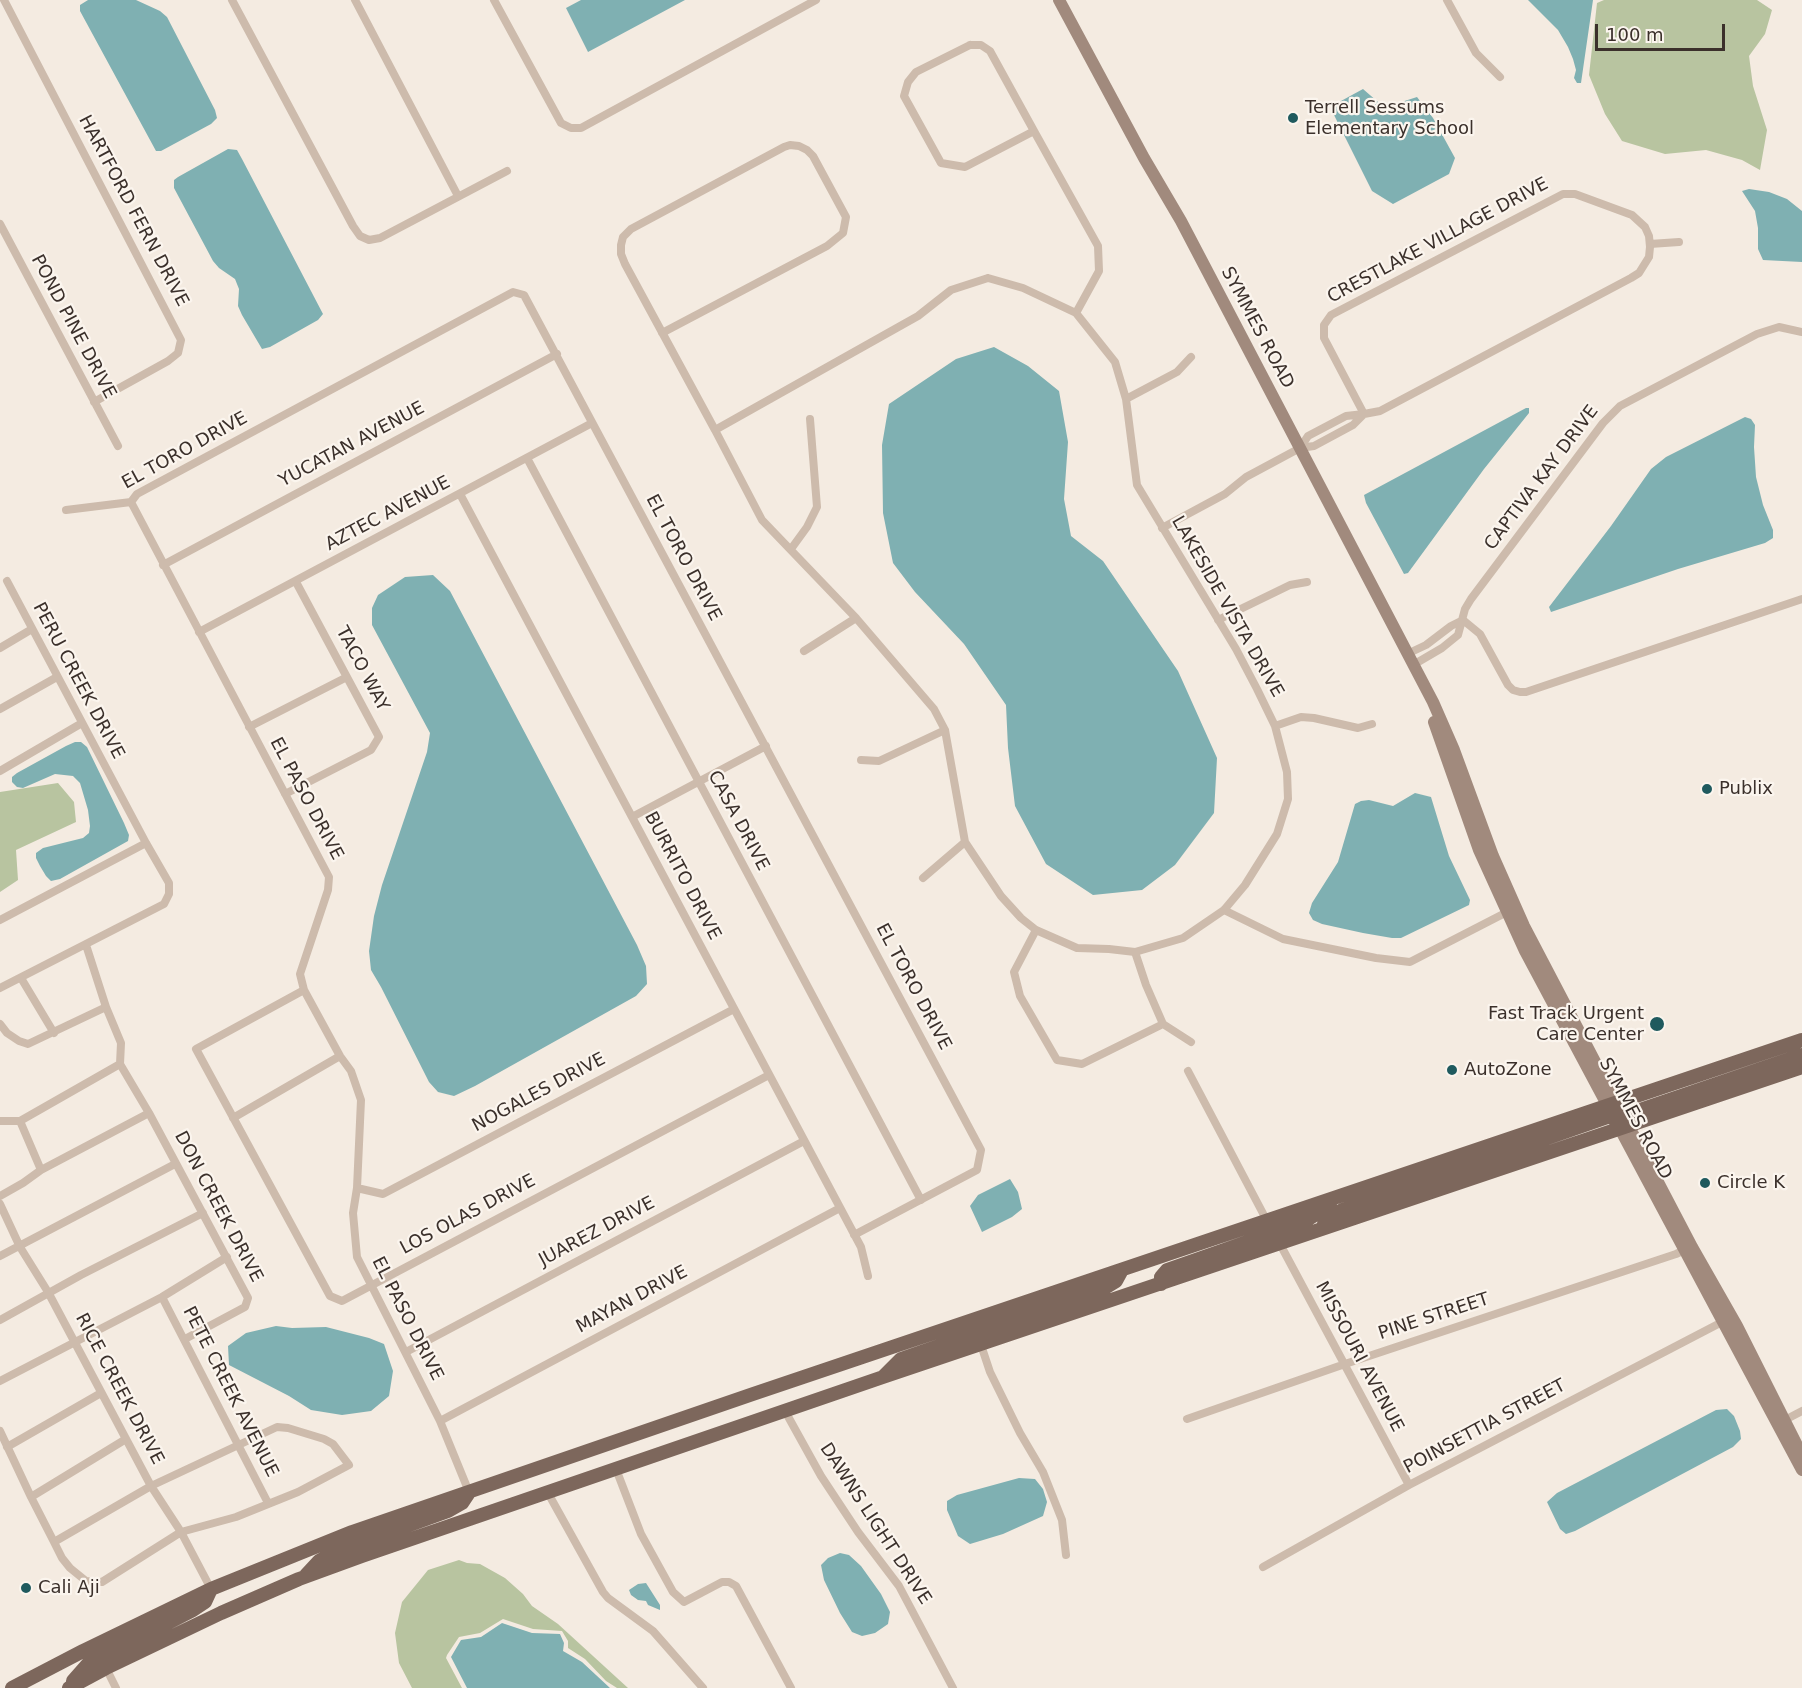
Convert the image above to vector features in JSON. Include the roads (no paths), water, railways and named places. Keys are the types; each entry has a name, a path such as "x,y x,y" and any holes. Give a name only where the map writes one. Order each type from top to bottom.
{"main road":[{"path":"68,1688 221,1613 305,1577 452,1524 1280,1244 1618,1116 1802,1040"},
{"path":"1618,1116 1802,1054"},
{"path":"19,1686 83,1651 211,1589 352,1532 740,1398 1344,1195 1618,1116 1802,1067"},
{"path":"1161,1284 1161,1277 1167,1270 1304,1222 1344,1195"},
{"path":"883,1377 901,1359 1103,1289 1116,1281 1122,1270"},
{"path":"305,1577 319,1561 338,1551 448,1511 462,1503 469,1492"},
{"path":"68,1688 88,1665 193,1610 205,1602 211,1589"}],"street":[{"name":"HARTFORD FERN DRIVE","path":"4,0 181,340 178,353 168,361 94,402"},
{"path":"232,0 360,237 369,240 380,238 507,171"},
{"path":"355,0 458,196"},
{"path":"494,0 561,123 571,128 581,128 816,0"},
{"name":"SYMMES ROAD","path":"1059,0 1144,158 1181,221 1413,665 1471,829 1511,910 1525,951 1618,1116 1724,1322 1802,1455"},
{"path":"1447,0 1476,53 1500,77"},
{"path":"1034,131 965,167 940,163 904,96 908,82 916,72 970,45 981,45 990,51 1098,246 1099,271 1076,313"},
{"name":"LAKESIDE VISTA DRIVE","path":"663,333 827,246 843,233 846,217 813,156 807,150 799,146 784,147 631,229 623,237 621,245 621,254 625,264 762,520 856,618 934,709 945,730 965,842 1001,896 1021,918 1036,930 1077,948 1135,952 1183,938 1224,910 1245,885 1277,834 1288,799 1287,772 1275,726 1236,649 1137,485 1126,399 1115,362 1076,313 1023,288 988,278 951,290 918,316 715,430"},
{"name":"CRESTLAKE VILLAGE DRIVE","path":"1364,414 1324,338 1324,325 1331,315 1563,194 1575,194 1632,215 1645,227 1650,244"},
{"name":"POND PINE DRIVE","path":"0,224 118,446"},
{"path":"1162,528 1225,494 1246,477 1300,448 1308,436 1346,416 1380,411 1631,278 1645,265 1649,257 1650,244 1678,242"},
{"name":"EL TORO DRIVE","path":"66,510 131,502 137,494 147,488 513,292 524,295 981,1150 977,1170 854,1235"},
{"name":"CAPTIVA KAY DRIVE","path":"1413,665 1426,645 1462,620 1471,599 1603,423 1620,406 1757,334 1779,327 1802,332"},
{"name":"YUCATAN AVENUE","path":"163,565 557,354"},
{"path":"1126,399 1177,372 1191,357"},
{"path":"791,549 807,527 817,507 810,419"},
{"name":"AZTEC AVENUE","path":"199,632 592,423"},
{"name":"CASA DRIVE","path":"527,458 921,1200"},
{"name":"BURRITO DRIVE","path":"460,494 861,1247 868,1276"},
{"name":"EL PASO DRIVE","path":"131,502 329,877 328,890 300,974 304,990 340,1056 351,1071 361,1100 357,1188 353,1213 357,1257 440,1421 469,1492"},
{"name":"PERU CREEK DRIVE","path":"7,581 146,843"},
{"name":"TACO WAY","path":"285,794 371,750 379,737 296,582"},
{"path":"1218,620 1290,585 1307,582"},
{"path":"1462,620 1480,634 1508,685 1513,690 1526,692 1802,599"},
{"path":"804,651 856,618"},
{"path":"0,648 32,629"},
{"path":"0,709 57,677"},
{"path":"249,727 346,677"},
{"path":"1275,726 1302,717 1358,728 1372,724"},
{"path":"0,771 82,723"},
{"path":"861,760 879,761 945,730"},
{"path":"632,818 766,746"},
{"path":"923,878 965,842"},
{"path":"0,920 146,843 169,883 170,894 164,904 0,988"},
{"path":"1224,910 1283,939 1376,958 1410,962 1511,910"},
{"path":"1036,930 1014,972 1020,996 1057,1060 1082,1064 1163,1024"},
{"path":"0,1121 20,1121 120,1064 121,1043 106,1007 86,945"},
{"path":"1135,952 1163,1024 1191,1042"},
{"path":"21,978 54,1033"},
{"path":"304,990 196,1049 233,1118 340,1056"},
{"path":"0,1024 7,1033 28,1044 106,1007"},
{"name":"NOGALES DRIVE","path":"357,1188 382,1194 734,1009"},
{"name":"DON CREEK DRIVE","path":"120,1064 149,1113 248,1298 245,1307 185,1339"},
{"path":"1188,1071 1267,1221"},
{"name":"LOS OLAS DRIVE","path":"233,1118 330,1296 342,1301 769,1075"},
{"path":"0,1196 41,1170 149,1113"},
{"path":"20,1121 41,1170"},
{"name":"JUAREZ DRIVE","path":"406,1352 804,1142"},
{"path":"0,1256 175,1164"},
{"name":"RICE CREEK DRIVE","path":"0,1204 20,1247 48,1292 151,1486 182,1532 211,1589"},
{"name":"MAYAN DRIVE","path":"440,1421 840,1208"},
{"path":"0,1320 48,1292 203,1213"},
{"name":"MISSOURI AVENUE","path":"1280,1244 1409,1485"},
{"name":"SYMMES ROAD","path":"1688,1249 1732,1317 1802,1470"},
{"name":"PINE STREET","path":"1187,1419 1688,1249"},
{"path":"0,1381 162,1297 227,1257"},
{"name":"PETE CREEK AVENUE","path":"162,1297 268,1503"},
{"name":"POINSETTIA STREET","path":"1263,1567 1409,1485 1724,1322"},
{"path":"981,1345 990,1372 1020,1433 1043,1472 1062,1520 1066,1555"},
{"path":"7,1447 101,1393"},
{"name":"DAWNS LIGHT DRIVE","path":"785,1411 821,1476 858,1532 899,1586 953,1688"},
{"path":"1781,1422 1802,1411"},
{"path":"0,1431 31,1497 62,1558 86,1581 102,1582 182,1532 236,1516 298,1492 349,1466 333,1444 324,1439 277,1426 151,1486 54,1542"},
{"path":"31,1497 126,1439"},
{"path":"616,1470 641,1534 673,1592 684,1602 722,1582 729,1582 736,1586 791,1688"},
{"path":"548,1493 603,1592 653,1631 703,1688"},
{"path":"106,1668 116,1688"}],"water":[{"path":"88,0 136,0 160,11 167,17 217,118 211,124 161,151 156,151 80,11 80,5"},
{"path":"581,0 685,0 588,52 566,8"},
{"path":"1528,0 1593,0 1581,83 1577,83 1574,78 1576,70 1573,59 1558,30"},
{"path":"1363,89 1378,102 1389,106 1417,97 1433,118 1455,158 1449,174 1393,204 1372,191 1332,111 1341,101"},
{"path":"228,149 237,150 323,314 318,320 270,347 262,349 238,306 239,289 235,279 213,261 174,188 174,180 178,177"},
{"path":"1749,189 1769,192 1787,199 1802,211 1802,262 1763,260 1758,249 1755,211 1742,191"},
{"path":"994,347 1028,366 1059,391 1068,442 1064,499 1071,536 1103,561 1178,671 1217,758 1214,813 1175,865 1142,890 1093,895 1046,864 1015,806 1008,748 1006,705 964,644 915,592 893,563 883,513 882,445 889,404 956,359"},
{"path":"1529,408 1529,413 1484,469 1408,573 1404,574 1366,503 1364,495"},
{"path":"1745,417 1751,419 1755,425 1756,477 1763,505 1773,530 1773,538 1765,543 1678,569 1551,612 1549,607 1651,469 1666,457"},
{"path":"433,575 450,591 637,945 646,966 647,984 636,996 454,1096 438,1092 429,1082 371,970 369,951 374,916 382,885 427,752 430,733 372,625 372,608 378,595 405,577"},
{"path":"75,742 81,742 87,747 124,823 129,835 128,841 60,879 51,881 40,866 36,853 43,848 83,838 89,833 88,810 80,783 73,776 55,774 23,788 17,787 12,782 12,777"},
{"path":"1415,793 1431,797 1449,856 1470,900 1469,905 1401,938 1363,933 1313,920 1309,913 1312,903 1338,862 1355,804 1369,800 1393,806"},
{"path":"1010,1179 1018,1192 1022,1209 1012,1217 982,1232 970,1206 978,1195"},
{"path":"276,1326 326,1327 384,1344 393,1371 389,1396 371,1411 342,1415 311,1410 229,1365 228,1346 246,1333"},
{"path":"1727,1409 1734,1416 1740,1431 1741,1439 1733,1447 1575,1531 1566,1534 1560,1529 1547,1502 1557,1493 1716,1410"},
{"path":"1019,1478 1035,1479 1043,1489 1047,1502 1043,1516 1003,1534 970,1544 958,1536 947,1510 947,1501 957,1495"},
{"path":"840,1553 849,1555 861,1566 881,1594 890,1612 888,1624 875,1633 862,1636 852,1632 824,1580 821,1565 828,1558"},
{"path":"646,1583 660,1605 660,1610 631,1595 629,1590 638,1584"},
{"path":"502,1623 532,1633 560,1634 564,1643 563,1651 582,1662 610,1688 467,1688 451,1657 461,1640 481,1637"}],"place":[{"name":"Terrell Sessums Elementary School","path":"1293,118"},
{"name":"Publix","path":"1707,789"},
{"name":"Fast Track Urgent Care Center","path":"1657,1024"},
{"name":"AutoZone","path":"1452,1070"},
{"name":"Circle K","path":"1705,1183"},
{"name":"Cali Aji","path":"26,1588"}]}
